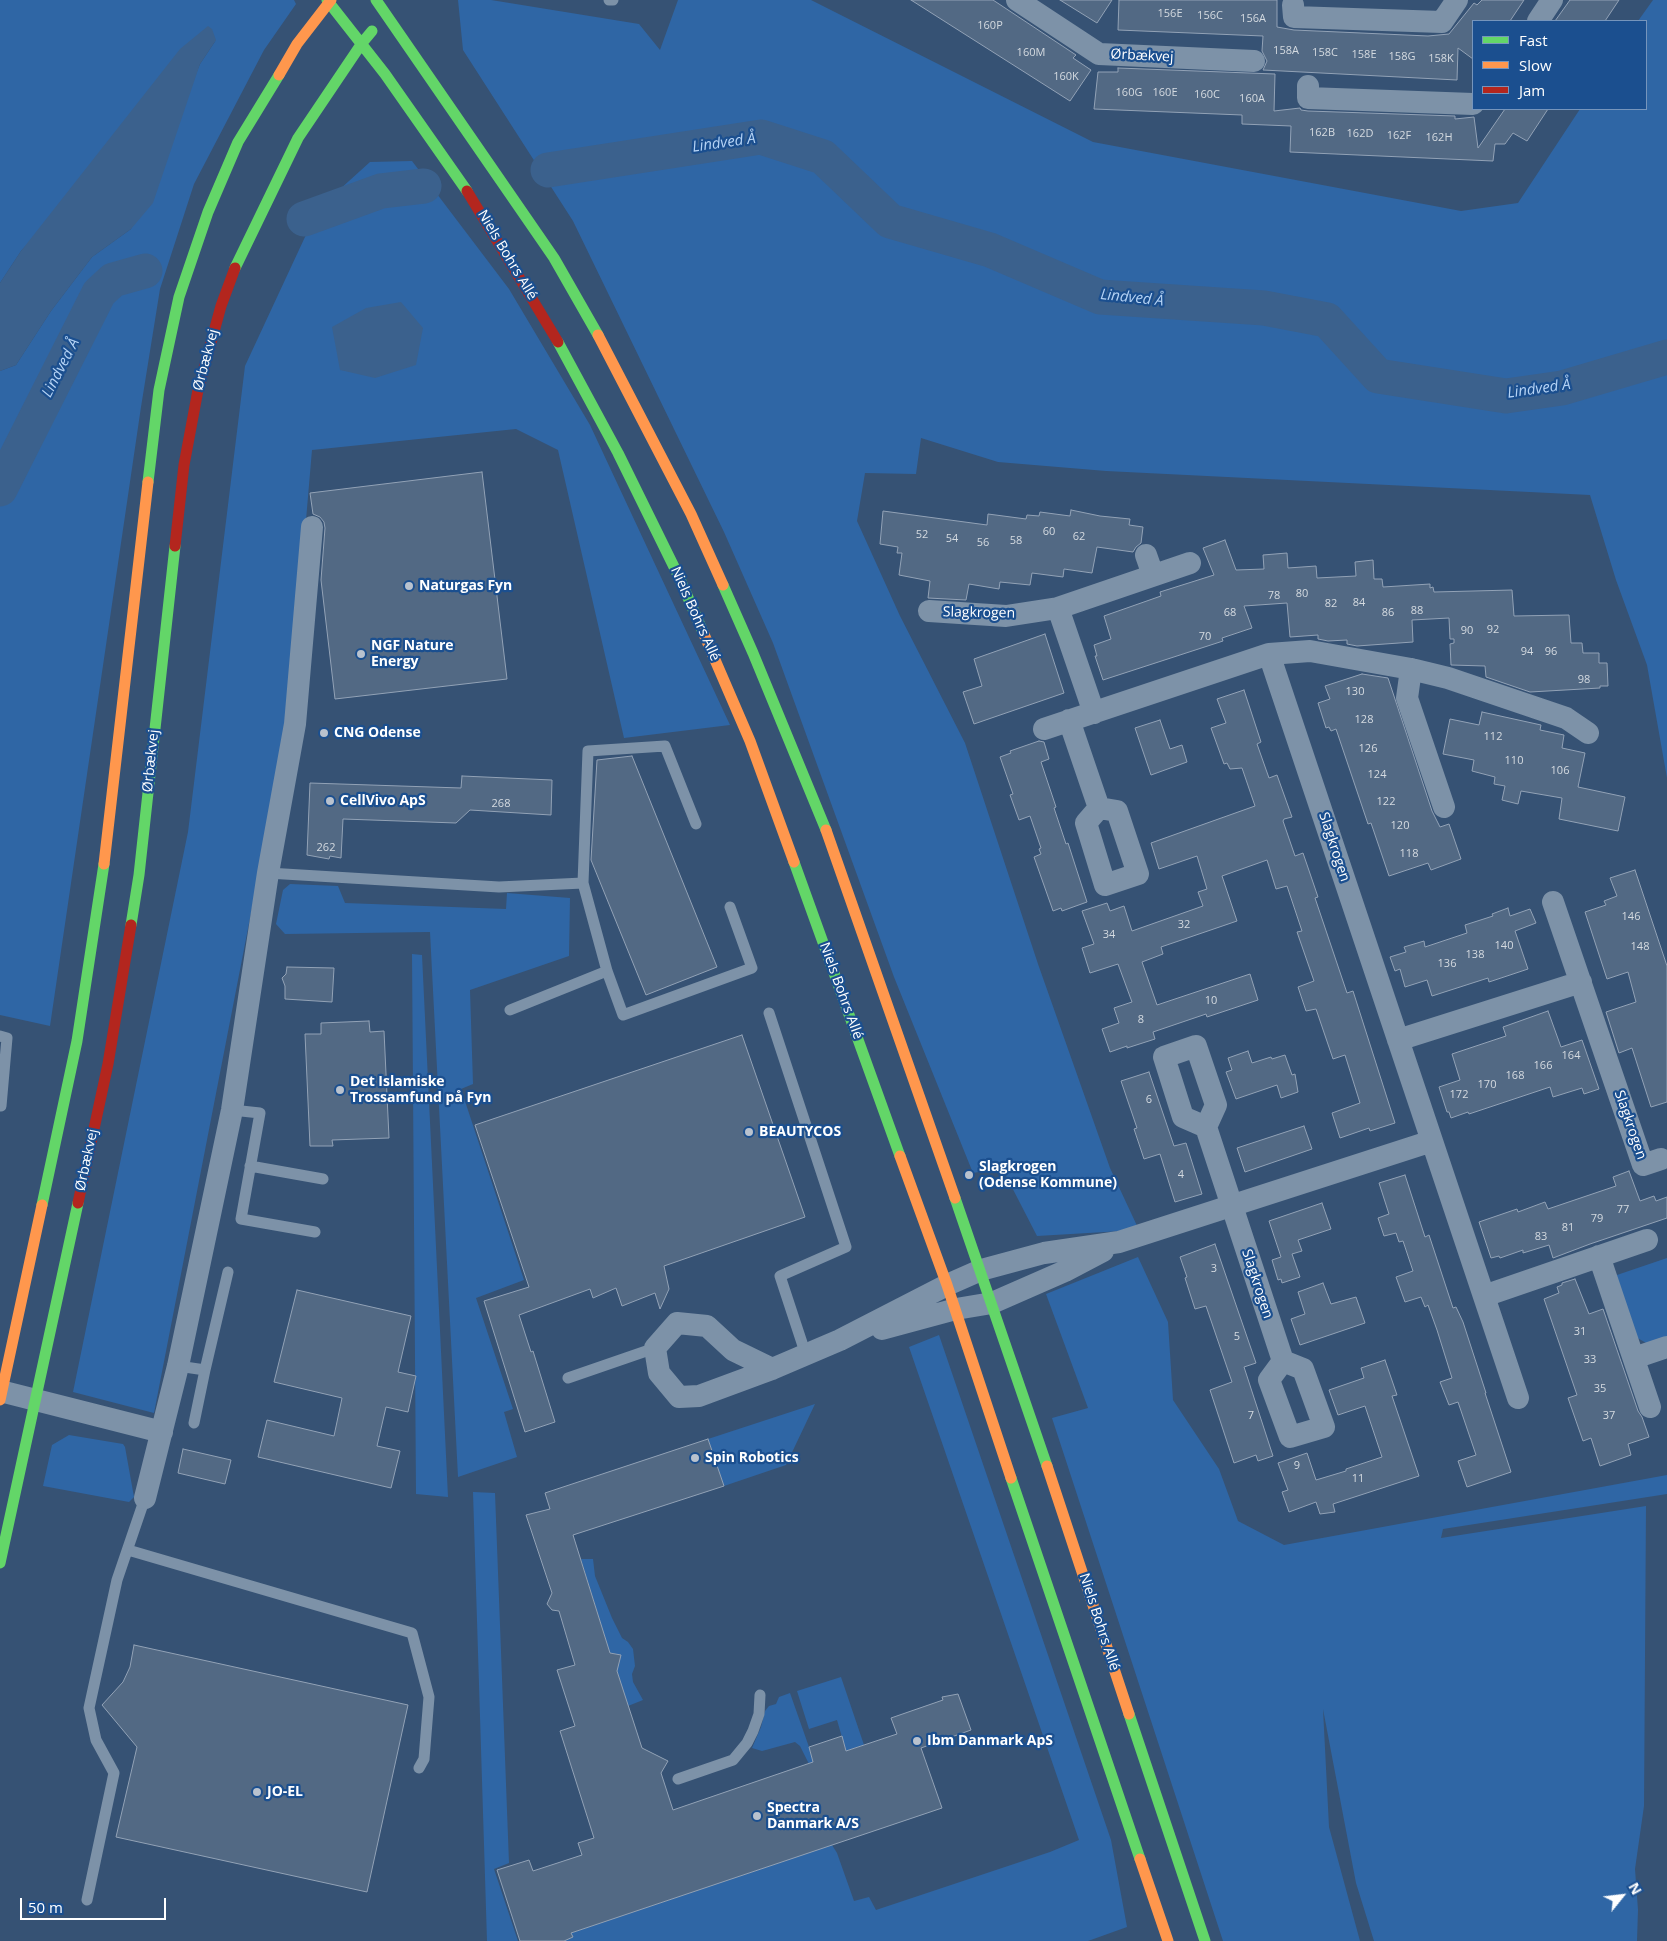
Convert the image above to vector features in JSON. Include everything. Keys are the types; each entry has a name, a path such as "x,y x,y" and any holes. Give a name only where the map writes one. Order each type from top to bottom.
{"street":[{"name":"Niels Bohrs Allé","path":"376,0 390,10 554,258 608,352 691,514 754,653 828,834 969,1291 969,1356 1168,1941"},
{"name":"Ørbækvej","path":"1017,0 1099,54 1254,61"},
{"path":"1293,5 1294,17 1442,22 1457,0"},
{"path":"1539,20 1552,0"},
{"name":"Niels Bohrs Allé","path":"329,1 362,43 475,204 548,324 618,453 671,559 750,741 873,1079 969,1291 1064,1516 1205,1941"},
{"path":"162,1432 36,1399 1,1394 79,1031 100,894 159,390 179,297 208,212 238,142 297,44 329,1"},
{"name":"Ørbækvej","path":"0,1563 108,1064 137,884 184,465 198,390 221,306 240,255 298,138 362,43 390,10"},
{"path":"1308,86 1308,98 1472,104"},
{"path":"145,1498 178,1366 232,1110 268,873 295,724 312,527"},
{"name":"Slagkrogen","path":"929,611 1006,616 1058,608 1150,565 1190,562"},
{"path":"1058,608 1094,712"},
{"path":"1044,729 1269,654 1310,651 1410,669 1448,678 1566,718 1588,733"},
{"name":"Slagkrogen","path":"1269,654 1518,1398"},
{"path":"1410,669 1407,698 1444,807"},
{"path":"1069,720 1099,808"},
{"name":"Slagkrogen","path":"1553,902 1643,1165 1662,1159"},
{"path":"1398,1040 1581,982"},
{"path":"873,1079 905,1137"},
{"name":"Slagkrogen","path":"1206,1127 1283,1361"},
{"path":"772,1369 733,1350 707,1326 677,1323 655,1348 659,1373 679,1397 699,1396 772,1369 840,1340 969,1291 1044,1254 1119,1242 1432,1141"},
{"path":"1484,1296 1647,1240"},
{"path":"969,1291 1065,1271 1119,1242"},
{"path":"1599,1256 1650,1406"},
{"path":"1634,1358 1667,1347"},
{"path":"1026,1441 1064,1516"}],"lane":[{"path":"696,824 666,746 588,751 583,883 607,971 623,1015 752,968 730,907"},
{"path":"268,873 499,887 583,883"},
{"path":"510,1010 607,971"},
{"path":"769,1014 846,1247 780,1276 806,1355"},
{"path":"0,1036 7,1038 0,1106"},
{"path":"232,1110 260,1113 241,1219 315,1232"},
{"path":"250,1166 323,1179"},
{"path":"194,1423 228,1272"},
{"path":"568,1378 655,1348"},
{"path":"178,1366 205,1370"},
{"path":"87,1900 114,1773 96,1740 89,1708 118,1580 145,1498"},
{"path":"128,1550 412,1633 429,1697 424,1759 419,1768"},
{"path":"678,1778 733,1760 738,1755 753,1731 759,1714 760,1695"}],"shaded area":[{"path":"0,0 294,0 296,4 264,50 194,184 160,289 50,1026 0,1015 0,371 16,365 51,311 92,257 131,229 200,64 216,40 21,251 0,283"},
{"path":"458,0 491,0 639,24 660,50 678,0 811,0 1093,142 1461,211 1518,203 1579,110 1647,110 1647,20 1639,20 1653,0 1667,0 1667,778 1647,665 1616,580 1590,495 1106,471 998,462 921,438 916,474 865,473 857,521 900,616 965,743 1038,964 1110,1168 1139,1230 1037,1236 1002,1168 973,1173 894,977 773,643 724,532 573,221 463,50"},
{"path":"208,26 212,29 216,40 200,64 153,203 131,229 92,257 51,311 16,365 0,371 0,283 21,251 180,49"},
{"path":"412,161 509,289 590,425 730,725 624,738 558,450 516,429 312,450 291,695 258,877 154,1413 73,1392 188,832 245,366 318,209 370,162"},
{"path":"401,302 423,328 416,365 375,378 340,370 332,327 366,308"},
{"path":"290,884 338,886 345,903 506,909 507,893 570,898 569,956 470,990 473,1084 461,1089 524,1280 476,1298 513,1409 504,1412 517,1457 458,1477 430,932 285,934 276,924 283,890"},
{"path":"412,954 422,955 448,1497 416,1494"},
{"path":"1138,1257 1168,1322 1173,1400 1219,1469 1238,1521 1284,1545 1667,1475 1667,1494 1443,1529 1441,1538 1646,1506 1644,1806 1635,1869 1638,1910 1637,1941 1374,1941 1356,1883 1323,1709 1329,1827 1360,1941 1223,1941 1052,1418 1088,1408 1046,1294"},
{"path":"1667,1258 1667,1337 1648,1344 1634,1336 1614,1276"},
{"path":"939,1335 1111,1840 1127,1927 1088,1941 564,1941 573,1937 571,1933 832,1845 837,1853 854,1901 869,1897 876,1910 1050,1852 1079,1840 909,1347"},
{"path":"815,1404 786,1465 724,1486 708,1439"},
{"path":"69,1435 123,1444 134,1497 129,1502 43,1486 52,1445"},
{"path":"473,1492 495,1493 509,1863 494,1869 518,1941 487,1941"},
{"path":"581,1559 593,1559 595,1576 612,1618 622,1638 633,1649 635,1666 632,1674 633,1682 643,1700 628,1706 616,1667 619,1664 620,1658 617,1654 610,1653"},
{"path":"841,1677 864,1745 846,1751 837,1720 809,1729 797,1691"},
{"path":"790,1693 809,1747 813,1762 809,1764 800,1746 795,1742 762,1751 752,1748 761,1727 765,1711 769,1706 776,1704 779,1697"}],"building":[{"path":"911,0 993,0 1076,55 1073,58 1091,70 1070,101"},
{"path":"1060,0 1112,0 1097,23"},
{"path":"1119,0 1277,0 1277,27 1294,30 1428,36 1449,34 1474,3 1477,5 1482,0 1524,0 1511,20 1472,20 1472,58 1458,48 1457,80 1263,70 1267,61 1262,51 1263,36 1118,30"},
{"path":"1570,0 1619,0 1606,20 1556,20"},
{"path":"1118,68 1275,74 1274,111 1300,108 1301,110 1308,111 1455,116 1455,119 1474,117 1478,148 1504,110 1547,110 1527,141 1513,133 1505,144 1495,144 1493,161 1290,152 1291,126 1242,124 1242,115 1094,109 1098,72 1118,72"},
{"name":"Naturgas Fyn","path":"482,472 507,679 335,699 321,580 325,528 324,522 320,517 313,514 310,493"},
{"path":"1071,510 1100,516 1130,519 1129,525 1143,527 1141,543 1133,552 1097,547 1092,573 1064,569 1063,577 1032,573 1030,585 1000,582 999,589 969,584 966,600 928,598 930,581 899,575 902,553 897,553 898,547 880,544 883,511 987,525 988,514 1026,519 1027,515 1039,516 1040,512 1070,516"},
{"path":"1225,540 1236,570 1264,569 1263,555 1287,553 1288,568 1316,566 1317,578 1356,576 1355,562 1373,560 1374,579 1382,579 1383,587 1430,584 1430,588 1433,587 1434,592 1512,590 1514,616 1569,615 1571,643 1582,643 1583,653 1599,653 1599,663 1607,663 1608,686 1530,692 1486,677 1485,666 1451,665 1450,644 1454,643 1454,639 1450,639 1449,618 1412,620 1413,642 1357,646 1347,644 1347,640 1328,641 1318,639 1318,635 1290,637 1287,603 1244,606 1252,628 1222,638 1223,641 1103,680 1095,656 1097,656 1094,645 1111,639 1104,616 1161,596 1160,592 1214,575 1203,548"},
{"path":"1045,634 1064,693 974,724 963,692 982,686 974,659"},
{"path":"1362,674 1388,678 1432,811 1440,827 1449,824 1461,859 1431,870 1428,863 1389,876 1371,823 1368,824 1336,729 1331,731 1329,727 1326,728 1318,703 1330,699 1325,686"},
{"path":"1244,690 1261,742 1257,744 1269,778 1277,775 1292,817 1283,821 1295,856 1303,853 1318,897 1315,898 1347,993 1353,991 1395,1123 1370,1131 1369,1128 1340,1138 1332,1113 1360,1103 1345,1055 1333,1059 1316,1009 1306,1011 1298,987 1314,981 1297,932 1302,931 1287,886 1276,889 1267,860 1222,876 1237,921 1161,947 1163,954 1142,962 1157,1005 1250,974 1258,1000 1207,1017 1206,1014 1153,1032 1155,1039 1110,1052 1102,1029 1119,1023 1114,1008 1132,1002 1118,964 1090,973 1082,948 1094,944 1082,911 1107,903 1110,911 1124,906 1132,931 1203,906 1198,892 1207,889 1197,856 1159,869 1151,843 1255,806 1242,768 1230,769 1227,763 1224,764 1211,728 1226,723 1217,699"},
{"path":"1482,712 1541,725 1540,730 1564,735 1562,748 1585,753 1578,787 1625,797 1618,831 1559,819 1562,798 1521,791 1518,804 1502,800 1505,786 1494,784 1495,777 1472,771 1474,760 1443,754 1450,719 1479,725"},
{"path":"1160,720 1170,749 1182,745 1187,762 1151,775 1135,728"},
{"path":"1039,741 1044,742 1049,759 1041,762 1056,807 1054,808 1066,844 1068,843 1087,902 1062,911 1061,908 1053,911 1034,857 1041,854 1039,849 1041,848 1030,816 1019,820 1010,795 1013,794 1000,757 1011,753 1010,751"},
{"path":"632,756 717,967 646,995 591,860 597,760"},
{"path":"462,776 552,780 551,815 470,810 456,823 343,819 341,858 330,856 329,859 307,855 310,783 461,788"},
{"path":"1635,870 1667,966 1667,1102 1651,1107 1632,1048 1619,1053 1606,1012 1636,1002 1628,972 1607,979 1585,912 1606,905 1604,901 1617,896 1610,878"},
{"path":"1508,908 1510,916 1530,909 1536,923 1515,931 1528,969 1489,982 1488,978 1432,996 1427,980 1405,987 1400,969 1395,971 1390,957 1406,952 1404,947 1424,941 1425,947 1467,933 1465,925 1493,916 1492,914"},
{"path":"287,967 334,968 332,1002 285,999 285,986 282,978 286,974"},
{"path":"1548,1011 1561,1047 1582,1040 1599,1089 1584,1094 1582,1088 1553,1097 1550,1087 1469,1114 1468,1112 1451,1118 1449,1112 1447,1112 1439,1087 1460,1080 1452,1054 1506,1036 1503,1027"},
{"path":"369,1021 370,1032 384,1031 389,1138 332,1140 333,1146 310,1146 305,1034 321,1034 321,1023"},
{"path":"742,1035 805,1217 664,1266 669,1289 660,1309 655,1293 622,1306 616,1288 593,1298 590,1289 519,1315 531,1352 533,1351 555,1422 525,1432 484,1301 529,1287 475,1125"},
{"path":"1248,1051 1252,1063 1285,1055 1292,1075 1295,1074 1298,1092 1281,1098 1277,1085 1236,1099 1226,1072 1232,1070 1228,1058"},
{"path":"1149,1072 1174,1146 1186,1143 1202,1194 1175,1202 1160,1154 1144,1159 1134,1129 1137,1128 1121,1081"},
{"path":"1304,1126 1312,1149 1245,1172 1237,1148"},
{"path":"1629,1171 1640,1201 1654,1196 1656,1201 1667,1197 1667,1218 1553,1258 1549,1245 1523,1253 1523,1250 1500,1258 1499,1256 1491,1258 1479,1222 1517,1209 1518,1212 1545,1202 1548,1209 1616,1186 1613,1177"},
{"path":"1405,1175 1425,1237 1429,1235 1453,1308 1456,1307 1463,1322 1511,1472 1467,1487 1458,1461 1476,1455 1458,1402 1449,1405 1440,1382 1452,1378 1437,1330 1428,1305 1425,1307 1421,1297 1405,1302 1396,1277 1413,1271 1403,1241 1399,1242 1396,1233 1384,1236 1378,1218 1389,1214 1379,1183"},
{"path":"1322,1203 1331,1229 1298,1240 1302,1251 1292,1254 1300,1277 1282,1283 1281,1279 1278,1280 1272,1260 1281,1257 1269,1221"},
{"path":"1215,1244 1256,1363 1244,1367 1273,1456 1258,1461 1256,1455 1234,1463 1210,1390 1232,1382 1206,1306 1195,1309 1180,1257"},
{"path":"1575,1279 1589,1314 1603,1309 1638,1411 1649,1437 1628,1444 1631,1455 1600,1466 1591,1438 1583,1441 1568,1398 1577,1395 1544,1299 1559,1293 1557,1287 1562,1285 1562,1283"},
{"path":"1323,1283 1331,1304 1356,1297 1365,1323 1300,1345 1291,1319 1305,1314 1298,1292"},
{"path":"297,1290 411,1316 398,1372 416,1376 408,1412 386,1407 377,1446 400,1451 391,1488 258,1457 267,1420 334,1436 342,1398 274,1382"},
{"path":"1385,1360 1397,1395 1392,1396 1419,1476 1333,1504 1335,1512 1320,1514 1316,1502 1289,1512 1282,1492 1288,1490 1278,1463 1307,1453 1316,1480 1382,1457 1365,1406 1338,1415 1329,1390 1364,1378 1361,1368"},
{"path":"708,1439 724,1486 573,1535 610,1653 621,1655 617,1671 642,1748 668,1761 661,1773 673,1810 813,1762 809,1747 842,1736 846,1751 897,1734 891,1718 943,1700 942,1697 958,1694 971,1730 921,1748 942,1808 571,1933 573,1937 564,1941 520,1941 497,1870 529,1860 533,1871 582,1855 578,1843 594,1838 560,1731 575,1726 557,1670 575,1665 559,1611 552,1610 547,1604 552,1593 526,1515 550,1509 545,1493"},
{"path":"183,1449 231,1460 225,1484 178,1473"},
{"name":"JO-EL","path":"134,1645 408,1705 367,1892 116,1837 137,1747 102,1705 123,1682 130,1667"}],"waterway":[{"name":"Lindved Å","path":"548,170 761,137 823,157 890,221 990,250 1100,297 1264,308 1327,320 1378,376 1506,396 1562,388 1667,357"},
{"name":"Lindved Å","path":"304,219 381,191 424,186"},
{"name":"Lindved Å","path":"0,489 99,293 113,280 145,271"}],"traffic: fast":[{"path":"327,0 385,74 467,191"},
{"path":"376,0 554,258 598,335"},
{"path":"235,268 298,138 372,31"},
{"path":"148,482 159,390 179,297 208,212 238,142 279,75"},
{"path":"558,342 618,453 679,577 703,632"},
{"path":"131,925 139,875 175,546"},
{"path":"723,585 826,830"},
{"path":"794,862 900,1156"},
{"path":"42,1205 77,1041 104,864"},
{"path":"955,1198 1047,1466"},
{"path":"0,1563 78,1203"},
{"path":"1011,1478 1140,1859"},
{"path":"1129,1714 1205,1941"}],"traffic: slow":[{"path":"279,75 297,44 331,0"},
{"path":"598,335 691,514 723,585"},
{"path":"104,864 148,482"},
{"path":"703,632 750,741 794,862"},
{"path":"826,830 955,1198"},
{"path":"900,1156 947,1285 1011,1478"},
{"path":"0,1400 42,1205"},
{"path":"1047,1466 1129,1714"},
{"path":"1140,1859 1168,1941"}],"traffic: jam":[{"path":"467,191 558,342"},
{"path":"175,546 184,465 198,390 221,306 235,268"},
{"path":"78,1203 108,1064 131,925"}],"place":[{"name":"Naturgas Fyn","path":"409,586"},
{"name":"NGF Nature Energy","path":"361,654"},
{"name":"CNG Odense","path":"324,733"},
{"name":"CellVivo ApS","path":"330,801"},
{"name":"Det Islamiske Trossamfund på Fyn","path":"340,1090"},
{"name":"BEAUTYCOS","path":"749,1132"},
{"name":"Slagkrogen (Odense Kommune)","path":"969,1175"},
{"name":"Spin Robotics","path":"695,1458"},
{"name":"Ibm Danmark ApS","path":"917,1741"},
{"name":"JO-EL","path":"257,1792"},
{"name":"Spectra Danmark A/S","path":"757,1816"}]}
